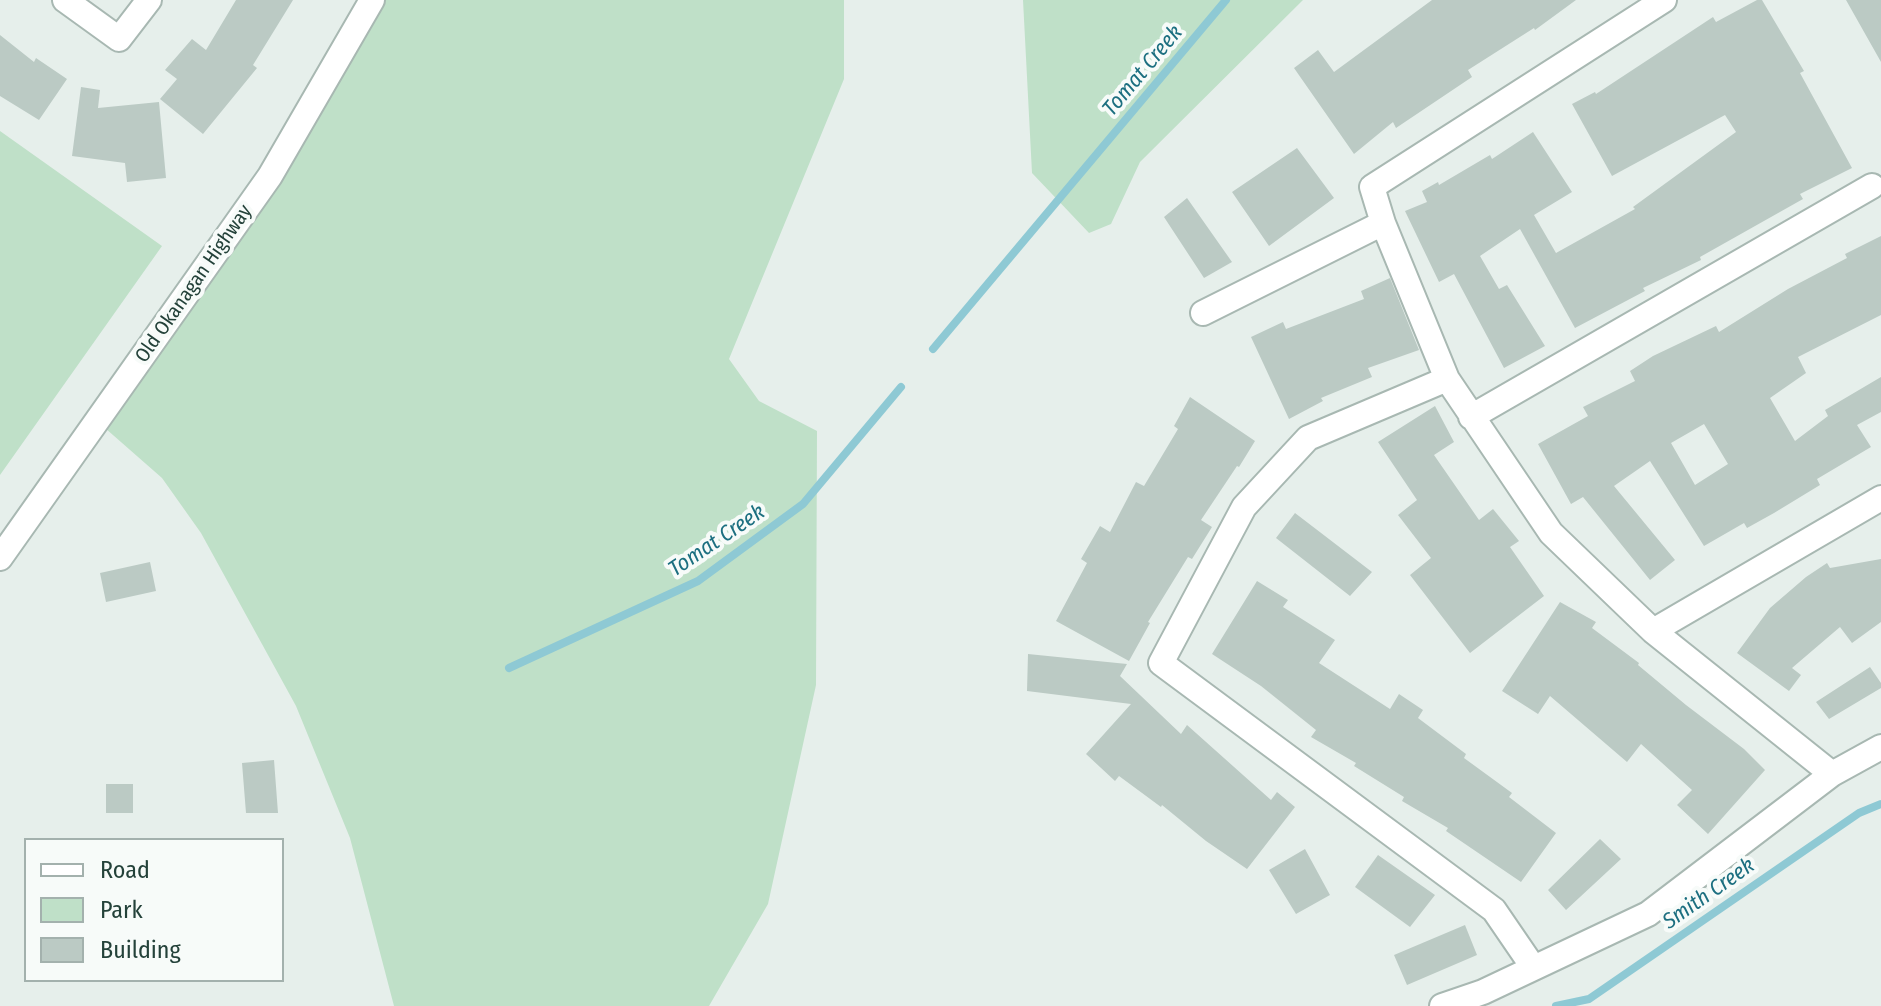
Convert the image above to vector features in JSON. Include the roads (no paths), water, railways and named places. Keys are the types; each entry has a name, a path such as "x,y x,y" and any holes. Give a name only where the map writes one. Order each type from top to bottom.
{"street":[{"path":"65,0 119,39 149,0"},
{"name":"Old Okanagan Highway","path":"0,558 270,176 372,0"},
{"path":"1664,0 1372,187 1383,223 1447,379 1551,533 1653,631 1832,774"},
{"path":"1471,417 1872,186"},
{"path":"1203,313 1383,223"},
{"path":"1447,379 1308,438 1244,507 1161,663 1494,910 1533,967"},
{"path":"1653,631 1881,498"},
{"path":"1442,1006 1483,992 1648,914 1832,774 1881,747"}],"waterway":[{"name":"Tomat Creek","path":"933,349 1226,0"},
{"name":"Tomat Creek","path":"509,668 698,581 803,504 901,387"},
{"name":"Smith Creek","path":"1556,1006 1589,999 1859,813 1881,804"}]}
